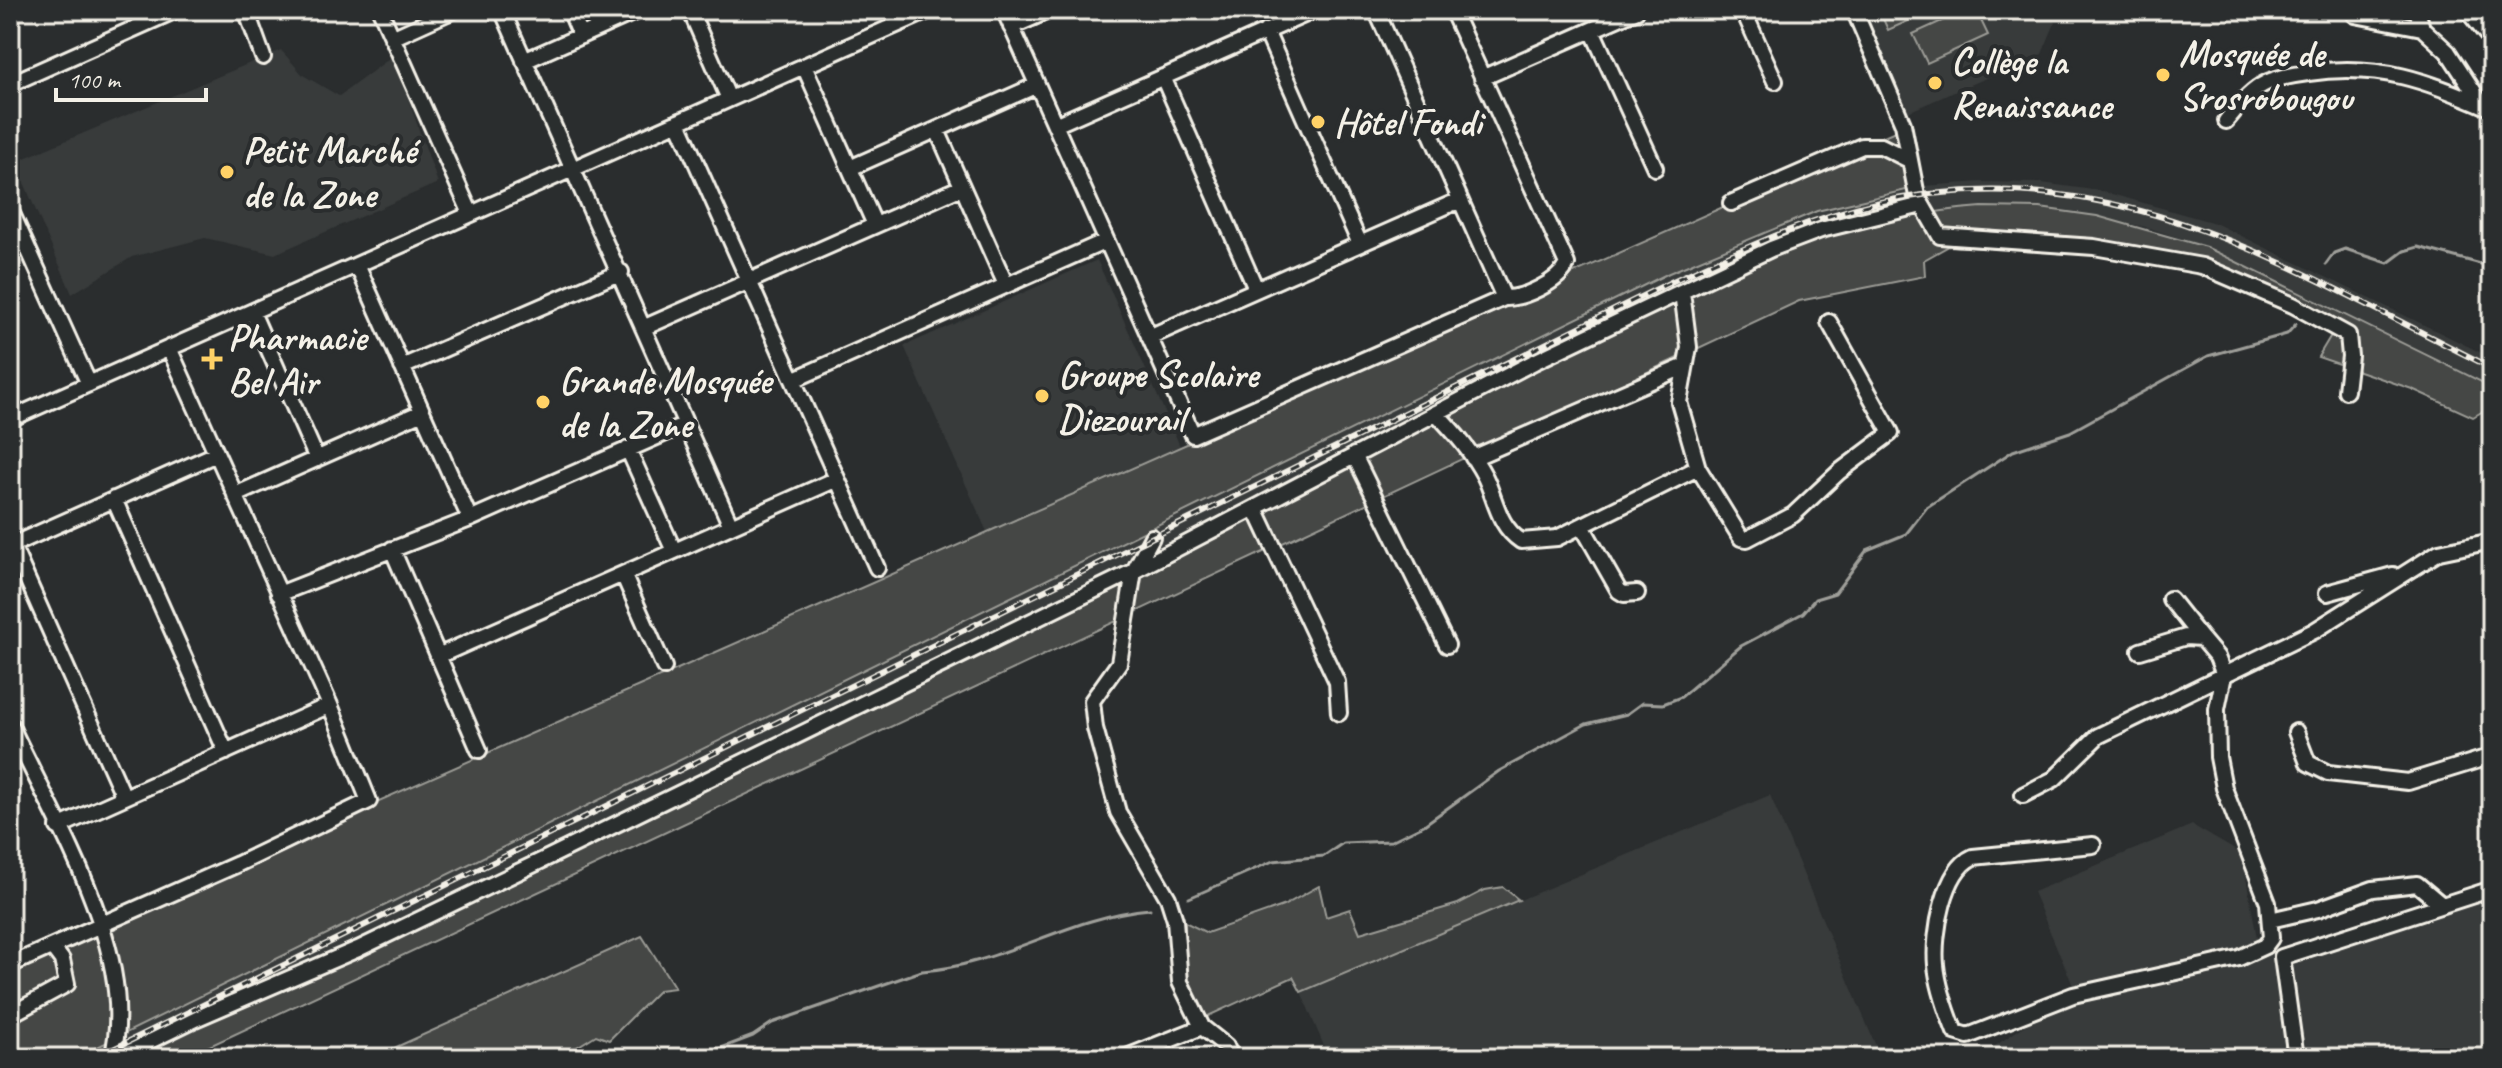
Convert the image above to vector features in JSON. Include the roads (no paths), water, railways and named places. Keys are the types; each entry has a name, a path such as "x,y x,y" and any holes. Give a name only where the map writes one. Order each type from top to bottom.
{"street":[{"path":"10,84 176,10"},
{"path":"246,10 263,57"},
{"path":"380,10 471,214"},
{"path":"392,38 454,10"},
{"path":"502,10 575,168 731,526"},
{"path":"570,10 581,36"},
{"path":"524,61 639,10"},
{"path":"690,10 729,99"},
{"path":"10,419 930,10"},
{"path":"1004,10 1193,435 1504,298 1524,296 1563,273 1567,264 1452,10"},
{"path":"1011,27 1050,10"},
{"path":"1055,125 1315,10"},
{"path":"1376,10 1504,298"},
{"path":"1482,78 1637,10"},
{"path":"1743,10 1775,81"},
{"path":"1854,10 1903,124 1907,159 1922,205 1940,236 2094,247 2202,266 2252,286 2348,335 2350,356 2346,391"},
{"path":"2417,10 2422,28"},
{"path":"2467,10 2492,41"},
{"path":"2355,15 2422,28 2448,52 2487,107"},
{"path":"1592,30 1655,168"},
{"path":"1266,31 1360,244"},
{"path":"804,66 875,225"},
{"path":"2226,121 2247,95 2268,81 2335,68 2378,70 2422,79 2487,107"},
{"path":"1163,77 1256,289"},
{"path":"850,168 1037,85"},
{"path":"678,122 877,568"},
{"path":"937,130 1006,285"},
{"path":"1731,203 1862,146 1881,146 1907,159"},
{"path":"643,328 962,187"},
{"path":"1149,337 1460,200"},
{"path":"113,1058 358,949 1134,571 1436,413 1682,292 1821,230 1922,205"},
{"path":"10,209 89,384"},
{"path":"793,380 1106,241"},
{"path":"357,265 470,519"},
{"path":"402,367 621,272"},
{"path":"1682,292 1689,347 1679,402 1698,468 1735,532 1747,539 1793,515 1839,472 1884,442 1891,433 1829,322"},
{"path":"252,312 317,459"},
{"path":"10,965 367,804 369,799 330,705 169,348"},
{"path":"1473,458 1683,367"},
{"path":"235,495 422,412"},
{"path":"1436,413 1473,458 1504,525 1521,541 1542,542 1582,526 1698,468"},
{"path":"279,594 470,519 686,424"},
{"path":"628,449 674,551"},
{"path":"124,797 11,545 216,454"},
{"path":"1354,455 1447,645"},
{"path":"438,656 837,479"},
{"path":"114,499 226,752"},
{"path":"1255,508 1337,682 1339,713"},
{"path":"1582,526 1619,591 1624,594 1637,593"},
{"path":"1152,537 1134,571 1128,594 1121,655 1092,701 1095,728 1118,812 1147,856 1168,898 1175,920 1180,982 1202,1027 1220,1041 1231,1058"},
{"path":"2023,795 2054,779 2098,736 2314,631 2439,552 2492,541"},
{"path":"392,549 479,750"},
{"path":"2327,593 2402,573"},
{"path":"623,574 664,667"},
{"path":"2093,845 1973,857 1961,863 1948,882 1936,965 1955,1032 1968,1036 2073,995 2239,958 2265,946 2271,938 2270,920 2254,862 2224,788 2218,757 2217,709 2224,675 2217,657 2170,599"},
{"path":"2140,651 2186,637 2201,638"},
{"path":"58,827 330,705"},
{"path":"10,724 14,742 103,925 117,994 118,1022 113,1058"},
{"path":"2296,732 2308,763 2328,773 2408,782 2492,756"},
{"path":"2270,920 2390,885 2417,884 2442,905"},
{"path":"2296,1058 2282,957 2492,889"},
{"path":"10,1015 67,984 62,960 53,948"},
{"path":"1124,1058 1202,1027"}],"waterway":[{"path":"2326,264 2334,253 2345,249 2388,263 2404,251 2418,247 2492,267"},
{"path":"1189,898 1273,861 1324,856 1343,843 1391,841 1424,825 1499,771 1586,724 1627,714 1642,703 1663,704 1681,697 1741,646 1803,613 1815,599 1835,593 1867,550 1906,534 1927,507 2013,451 2070,432 2208,356 2287,334 2296,324"},
{"path":"695,1058 753,1036 772,1023 922,971 979,960 1091,921 1150,909"}],"railway":[{"path":"95,1058 1673,281 1773,237 1850,210 1876,203 1963,191 2045,193 2122,206 2197,228 2270,258 2492,368"}],"place":[{"name":"Mosquée de Srosrobougou","path":"2163,75"},
{"name":"Collège la Renaissance","path":"1935,83"},
{"name":"Hôtel Fondi","path":"1318,122"},
{"name":"Petit Marché de la Zone","path":"227,172"},
{"name":"Pharmacie Bel Air","path":"212,359"},
{"name":"Groupe Scolaire Diezourail","path":"1042,396"},
{"name":"Grande Mosquée de la Zone","path":"543,402"}]}
